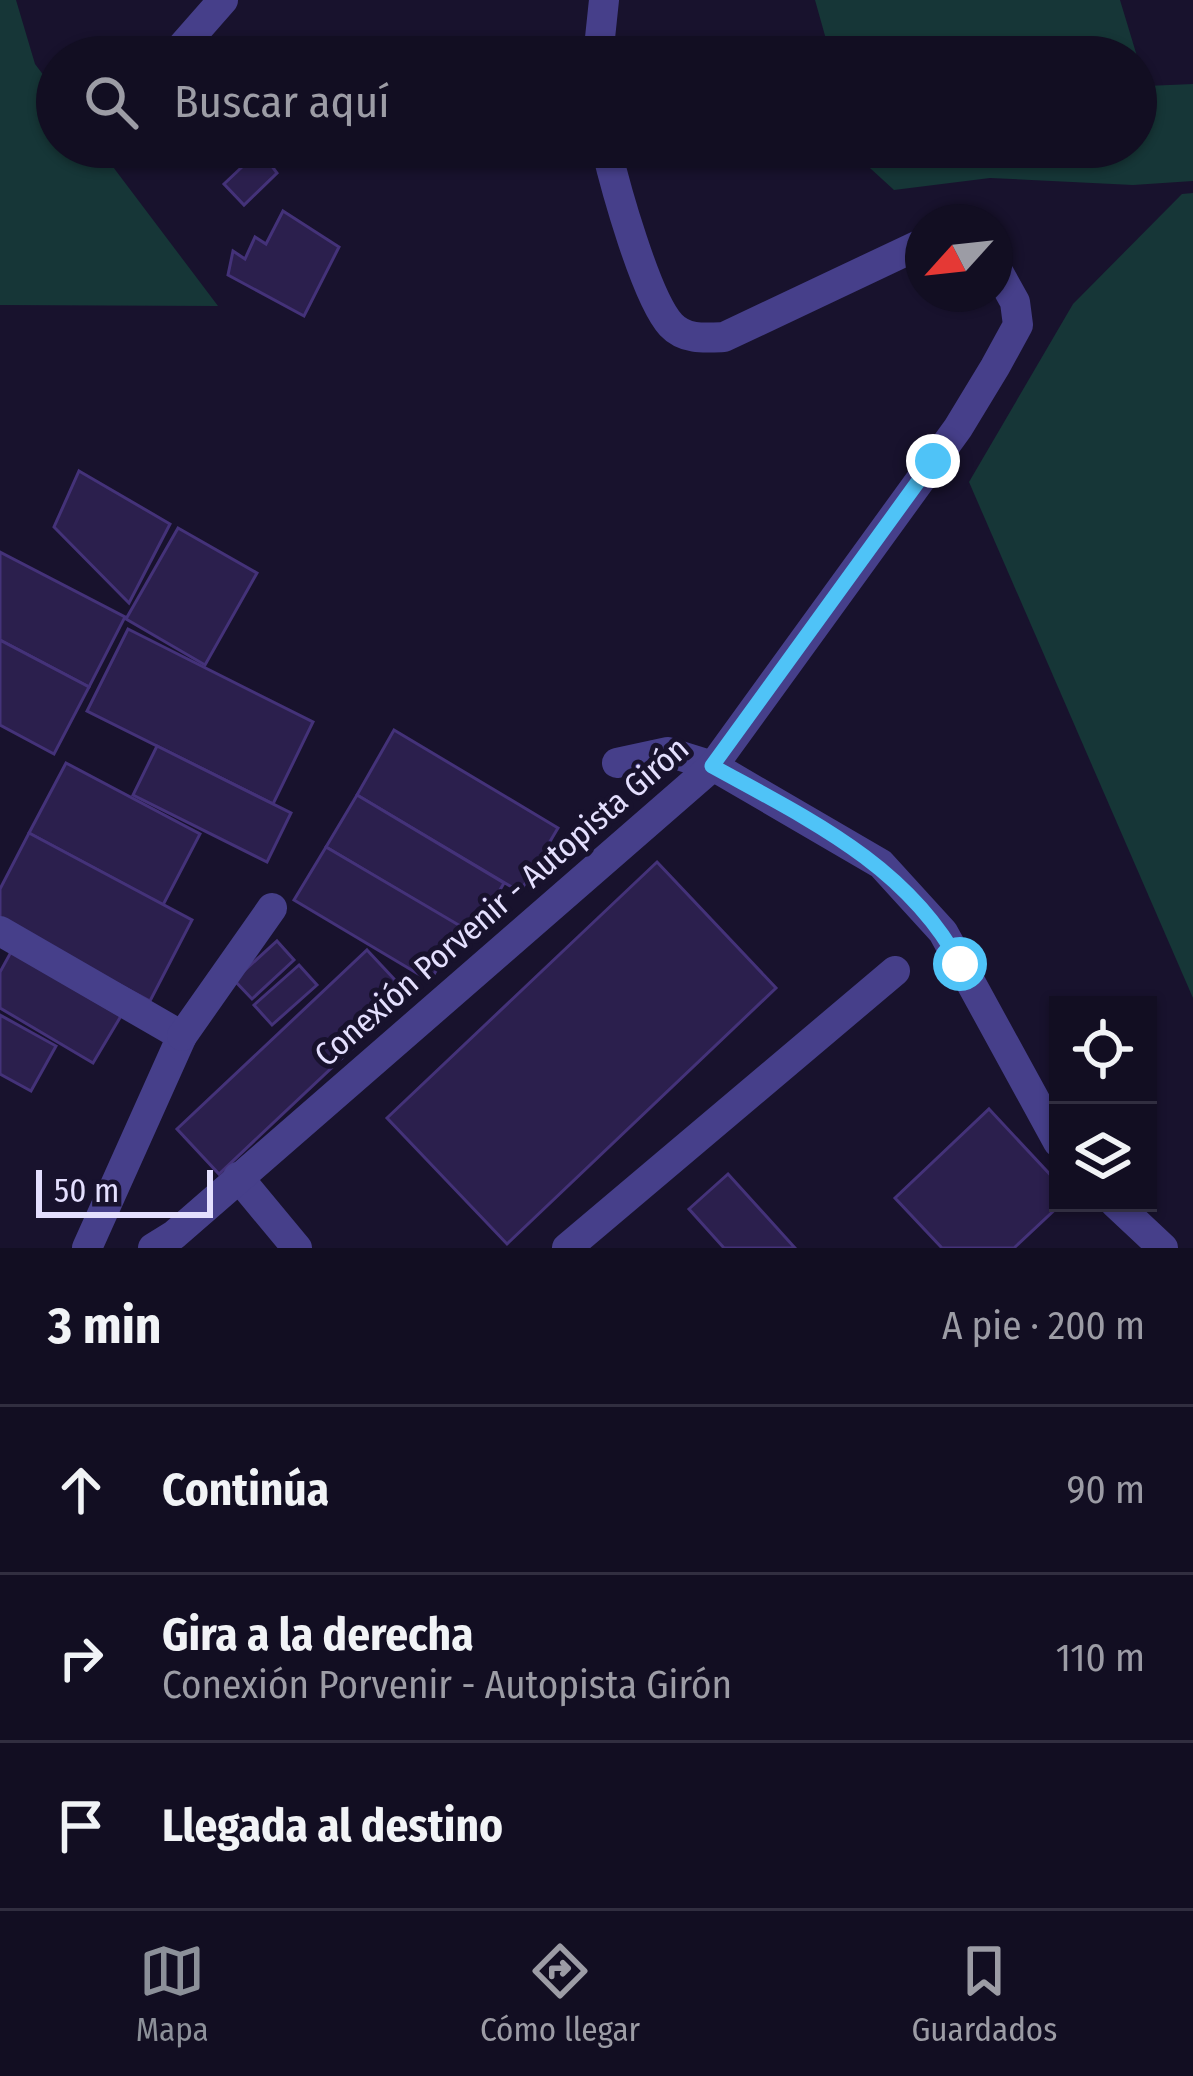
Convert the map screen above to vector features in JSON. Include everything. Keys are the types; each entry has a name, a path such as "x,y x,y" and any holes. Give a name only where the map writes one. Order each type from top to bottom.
{"street":[{"path":"191,36 223,0"},
{"path":"600,36 604,0"},
{"path":"612,168 652,298 674,328 696,338 724,337 905,252"},
{"name":"Conexión Porvenir - Autopista Girón","path":"153,1248 712,766 995,367 1018,325 1013,297"},
{"path":"617,764 668,752 712,766 881,864 943,932 1049,1126"},
{"path":"87,1248 182,1036 272,908"},
{"path":"0,931 182,1036"},
{"path":"567,1248 895,971"},
{"path":"238,1178 297,1248"},
{"path":"1125,1212 1163,1248"}],"green space":[{"path":"0,0 16,0 36,65 36,168 114,168 218,306 0,305"},
{"path":"815,0 1120,0 1131,36 825,36"},
{"path":"1193,84 1193,181 1133,185 990,178 894,190 870,168 1157,168 1157,86"},
{"path":"1193,193 1193,998 969,482 1073,304 1182,194"}],"building":[{"path":"241,168 273,168 277,173 244,205 224,184"},
{"path":"283,211 339,247 304,316 228,275 233,251 245,259 255,237 266,244"},
{"path":"79,471 170,524 129,603 54,527"},
{"path":"178,528 257,573 205,665 126,619"},
{"path":"0,552 125,617 89,687 0,640"},
{"path":"128,629 313,722 273,804 87,711"},
{"path":"0,640 89,687 54,754 0,725"},
{"path":"394,730 558,828 520,892 357,795"},
{"path":"157,746 291,813 267,862 133,795"},
{"path":"66,763 200,834 163,905 29,833"},
{"path":"357,795 504,883 474,935 326,847"},
{"path":"29,833 192,920 150,1001 0,921 0,889"},
{"path":"326,847 462,927 430,981 294,900"},
{"path":"657,862 776,988 507,1244 387,1118"},
{"path":"277,941 294,960 252,999 234,980"},
{"path":"367,950 409,995 219,1174 177,1129"},
{"path":"11,952 121,1016 93,1063 0,1008 0,972"},
{"path":"299,965 317,985 272,1025 254,1005"},
{"path":"0,1015 56,1046 31,1091 0,1074"},
{"path":"989,1109 1049,1173 1052,1212 1014,1248 942,1248 895,1198"},
{"path":"728,1174 795,1248 724,1248 689,1209"}],"route":[{"path":"933,461 712,766 881,864 943,932 960,964"}]}
